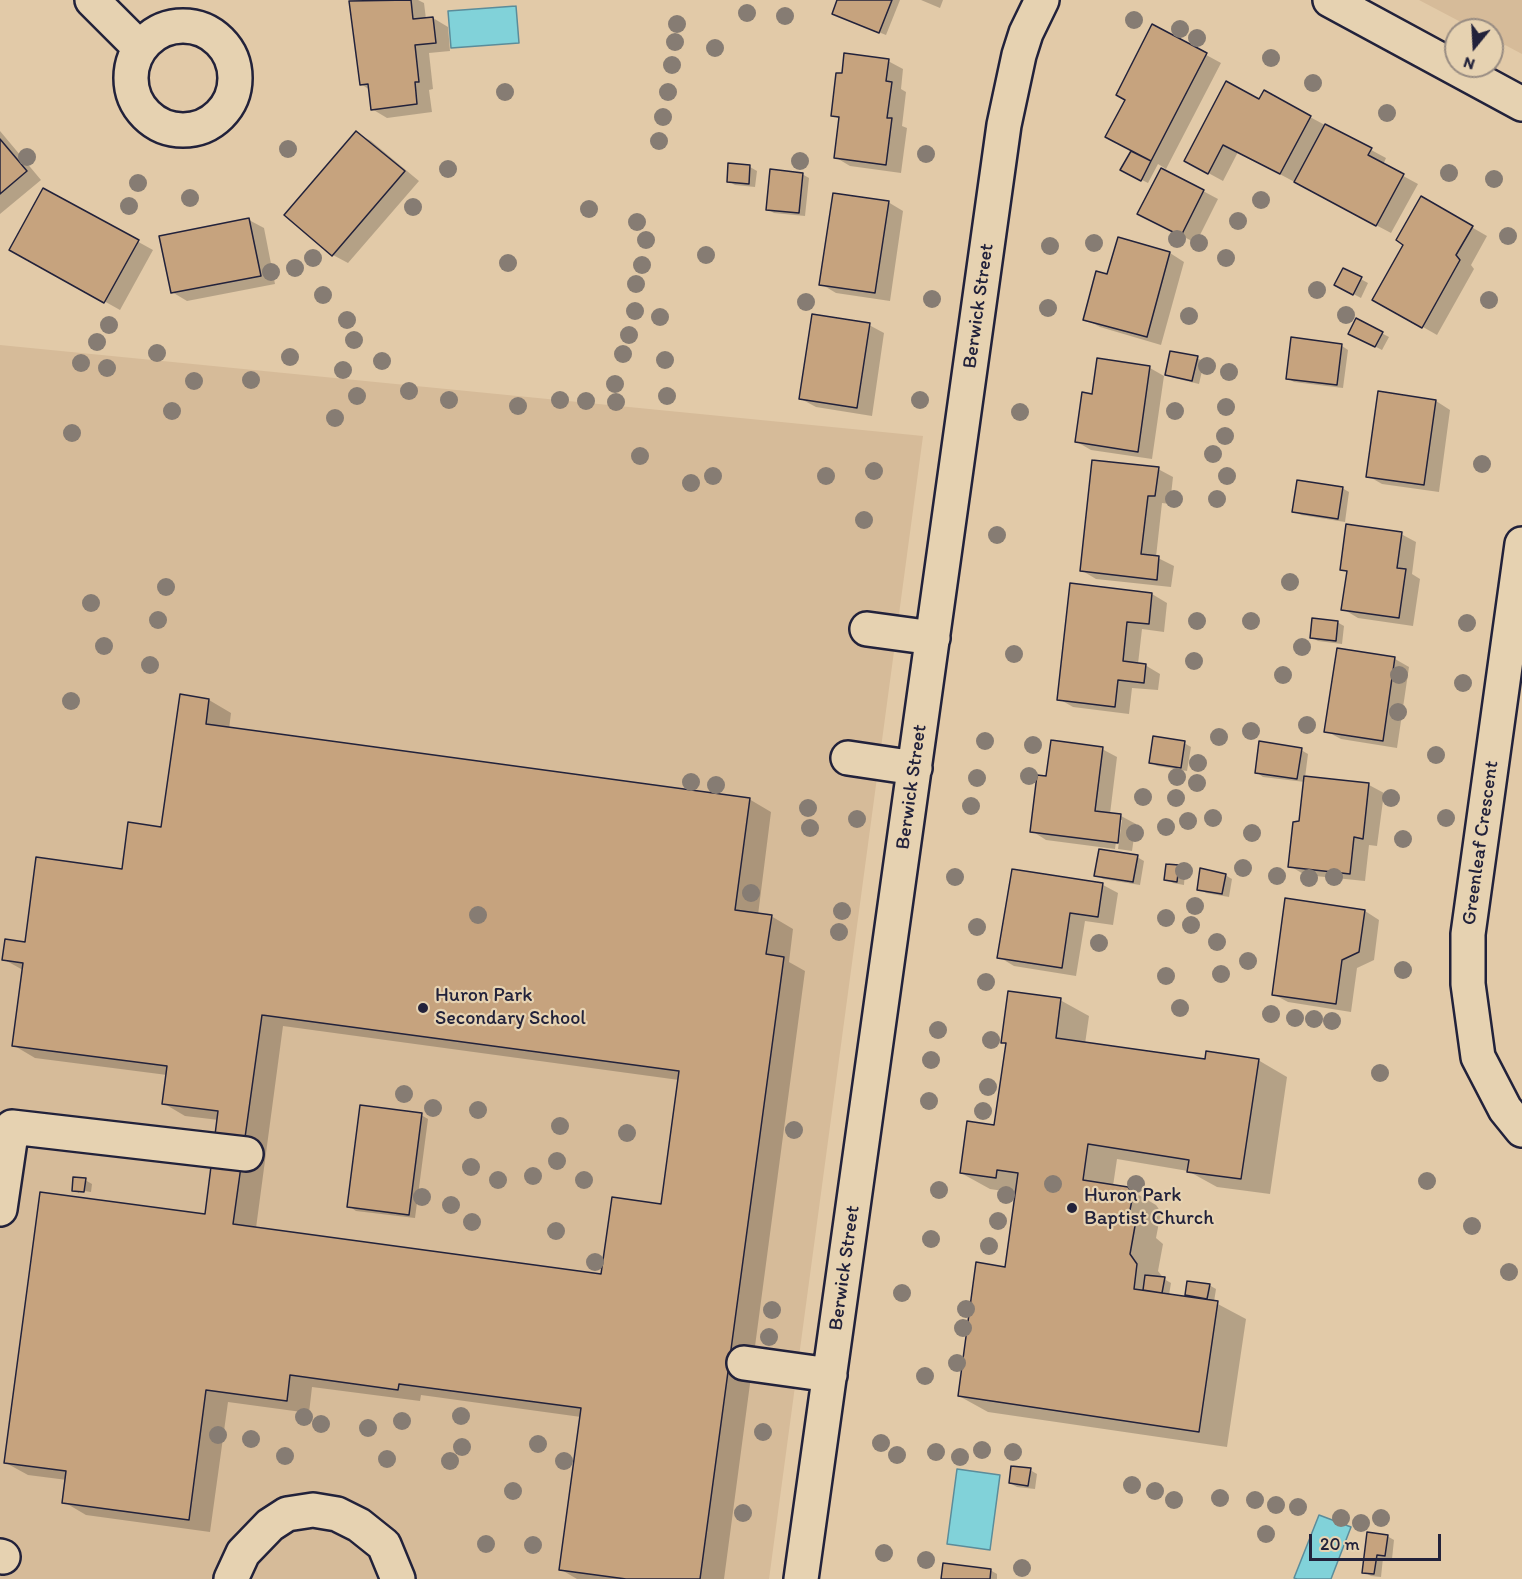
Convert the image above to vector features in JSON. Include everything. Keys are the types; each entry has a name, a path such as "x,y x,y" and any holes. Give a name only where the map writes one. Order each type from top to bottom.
{"street":[{"path":"92,0 140,48"},
{"name":"Berwick Street","path":"801,1579 1004,125 1019,55 1026,33 1042,0"},
{"path":"1329,0 1522,104"},
{"name":"Greenleaf Crescent","path":"1522,544 1468,934 1468,984 1478,1057 1505,1109 1522,1130"},
{"path":"867,629 933,638"},
{"path":"848,758 915,768"},
{"path":"0,1209 12,1127 246,1154"},
{"path":"744,1363 830,1375"},
{"path":"231,1579 243,1553 270,1525 287,1514 313,1510 338,1514 359,1525 376,1538 384,1545 398,1579"}],"shaded area":[{"path":"1419,0 1522,0 1522,54 1504,44 1504,18 1453,18"},
{"name":"Huron Park Secondary School","path":"0,345 923,436 769,1579 0,1579"}],"water":[{"path":"516,6 519,43 451,48 448,11"},
{"path":"957,1469 1000,1475 990,1550 947,1544"},
{"path":"1319,1515 1351,1527 1331,1579 1294,1578"}],"building":[{"path":"411,0 413,19 433,17 436,43 415,45 419,82 415,82 417,104 371,110 368,84 360,85 349,1"},
{"path":"837,0 892,0 879,33 832,14"},
{"path":"1152,24 1207,53 1151,161 1105,137 1125,100 1116,95"},
{"path":"844,53 889,59 886,81 892,82 887,118 892,118 886,165 834,158 839,117 831,116 836,73 842,73"},
{"path":"1226,81 1259,99 1264,90 1311,116 1280,174 1223,145 1208,174 1184,161"},
{"path":"1325,124 1372,148 1368,155 1404,174 1376,226 1294,182"},
{"path":"356,131 405,171 332,256 284,215"},
{"path":"0,139 27,171 0,194"},
{"path":"1131,151 1151,161 1141,181 1120,170"},
{"path":"728,163 750,165 749,184 727,182"},
{"path":"1161,168 1204,190 1181,236 1137,214"},
{"path":"770,169 803,173 799,213 766,210"},
{"path":"43,188 139,240 104,303 9,250"},
{"path":"833,193 889,201 875,293 819,285"},
{"path":"1421,196 1473,226 1456,255 1460,260 1422,328 1372,300 1403,245 1396,240"},
{"path":"249,218 261,276 171,293 159,236"},
{"path":"1118,237 1170,252 1147,337 1083,320 1096,271 1107,274"},
{"path":"1343,268 1362,277 1353,295 1334,285"},
{"path":"812,314 870,323 857,408 799,399"},
{"path":"1356,318 1383,332 1375,347 1348,334"},
{"path":"1291,337 1342,344 1337,385 1286,379"},
{"path":"1170,351 1198,356 1192,381 1165,375"},
{"path":"1097,358 1150,366 1138,452 1075,442 1082,392 1092,394"},
{"path":"1378,391 1436,400 1424,485 1366,477"},
{"path":"1092,460 1159,467 1155,496 1148,496 1141,554 1159,556 1157,580 1080,571"},
{"path":"1297,480 1343,487 1338,519 1292,512"},
{"path":"1346,524 1402,532 1397,568 1406,569 1399,618 1341,610 1347,571 1340,570"},
{"path":"1070,583 1152,593 1149,624 1127,622 1123,661 1146,664 1144,683 1118,680 1115,707 1057,700"},
{"path":"1312,618 1338,621 1336,641 1310,638"},
{"path":"1337,648 1395,657 1383,741 1324,732"},
{"path":"180,694 209,699 206,724 750,798 735,910 772,915 766,954 784,957 700,1579 626,1579 559,1570 581,1408 399,1384 398,1390 290,1375 287,1401 206,1390 189,1520 62,1503 66,1471 4,1463 40,1192 205,1214 218,1111 162,1104 167,1066 12,1046 23,963 2,960 5,939 25,942 36,857 122,869 128,822 161,827","holes":["262,1015 679,1071 661,1204 612,1197 601,1274 233,1224"]},
{"path":"1153,736 1185,741 1181,768 1149,763"},
{"path":"1051,740 1103,747 1095,811 1121,814 1118,843 1030,832 1037,775 1046,776"},
{"path":"1259,741 1302,748 1297,779 1255,773"},
{"path":"1304,776 1369,783 1363,839 1354,837 1350,874 1288,867 1293,822 1299,821"},
{"path":"1099,849 1138,855 1133,882 1094,876"},
{"path":"1166,864 1179,865 1177,882 1164,880"},
{"path":"1200,868 1226,874 1222,894 1197,890"},
{"path":"1012,869 1103,883 1098,917 1070,913 1062,968 997,958"},
{"path":"1285,898 1365,910 1359,952 1342,960 1336,1004 1272,995"},
{"name":"Huron Park Baptist Church","path":"1008,991 1061,998 1056,1038 1205,1059 1206,1051 1259,1059 1241,1179 1187,1172 1189,1160 1088,1144 1083,1180 1128,1187 1133,1195 1128,1220 1135,1226 1130,1254 1137,1264 1134,1289 1218,1301 1199,1432 958,1396 976,1262 1005,1267 1018,1173 997,1170 996,1178 960,1173 967,1121 994,1125 1006,1043 1001,1043"},
{"path":"360,1105 422,1113 409,1215 347,1207"},
{"path":"73,1177 86,1178 84,1192 72,1191"},
{"path":"1145,1275 1165,1277 1162,1293 1143,1290"},
{"path":"1187,1281 1210,1284 1207,1299 1185,1295"},
{"path":"1011,1466 1031,1468 1028,1486 1009,1483"},
{"path":"1367,1532 1388,1535 1385,1556 1377,1555 1374,1574 1362,1573"},
{"path":"943,1563 991,1569 990,1579 941,1579"}],"place":[{"name":"Huron Park Secondary School","path":"423,1008"},
{"name":"Huron Park Baptist Church","path":"1072,1208"}]}
